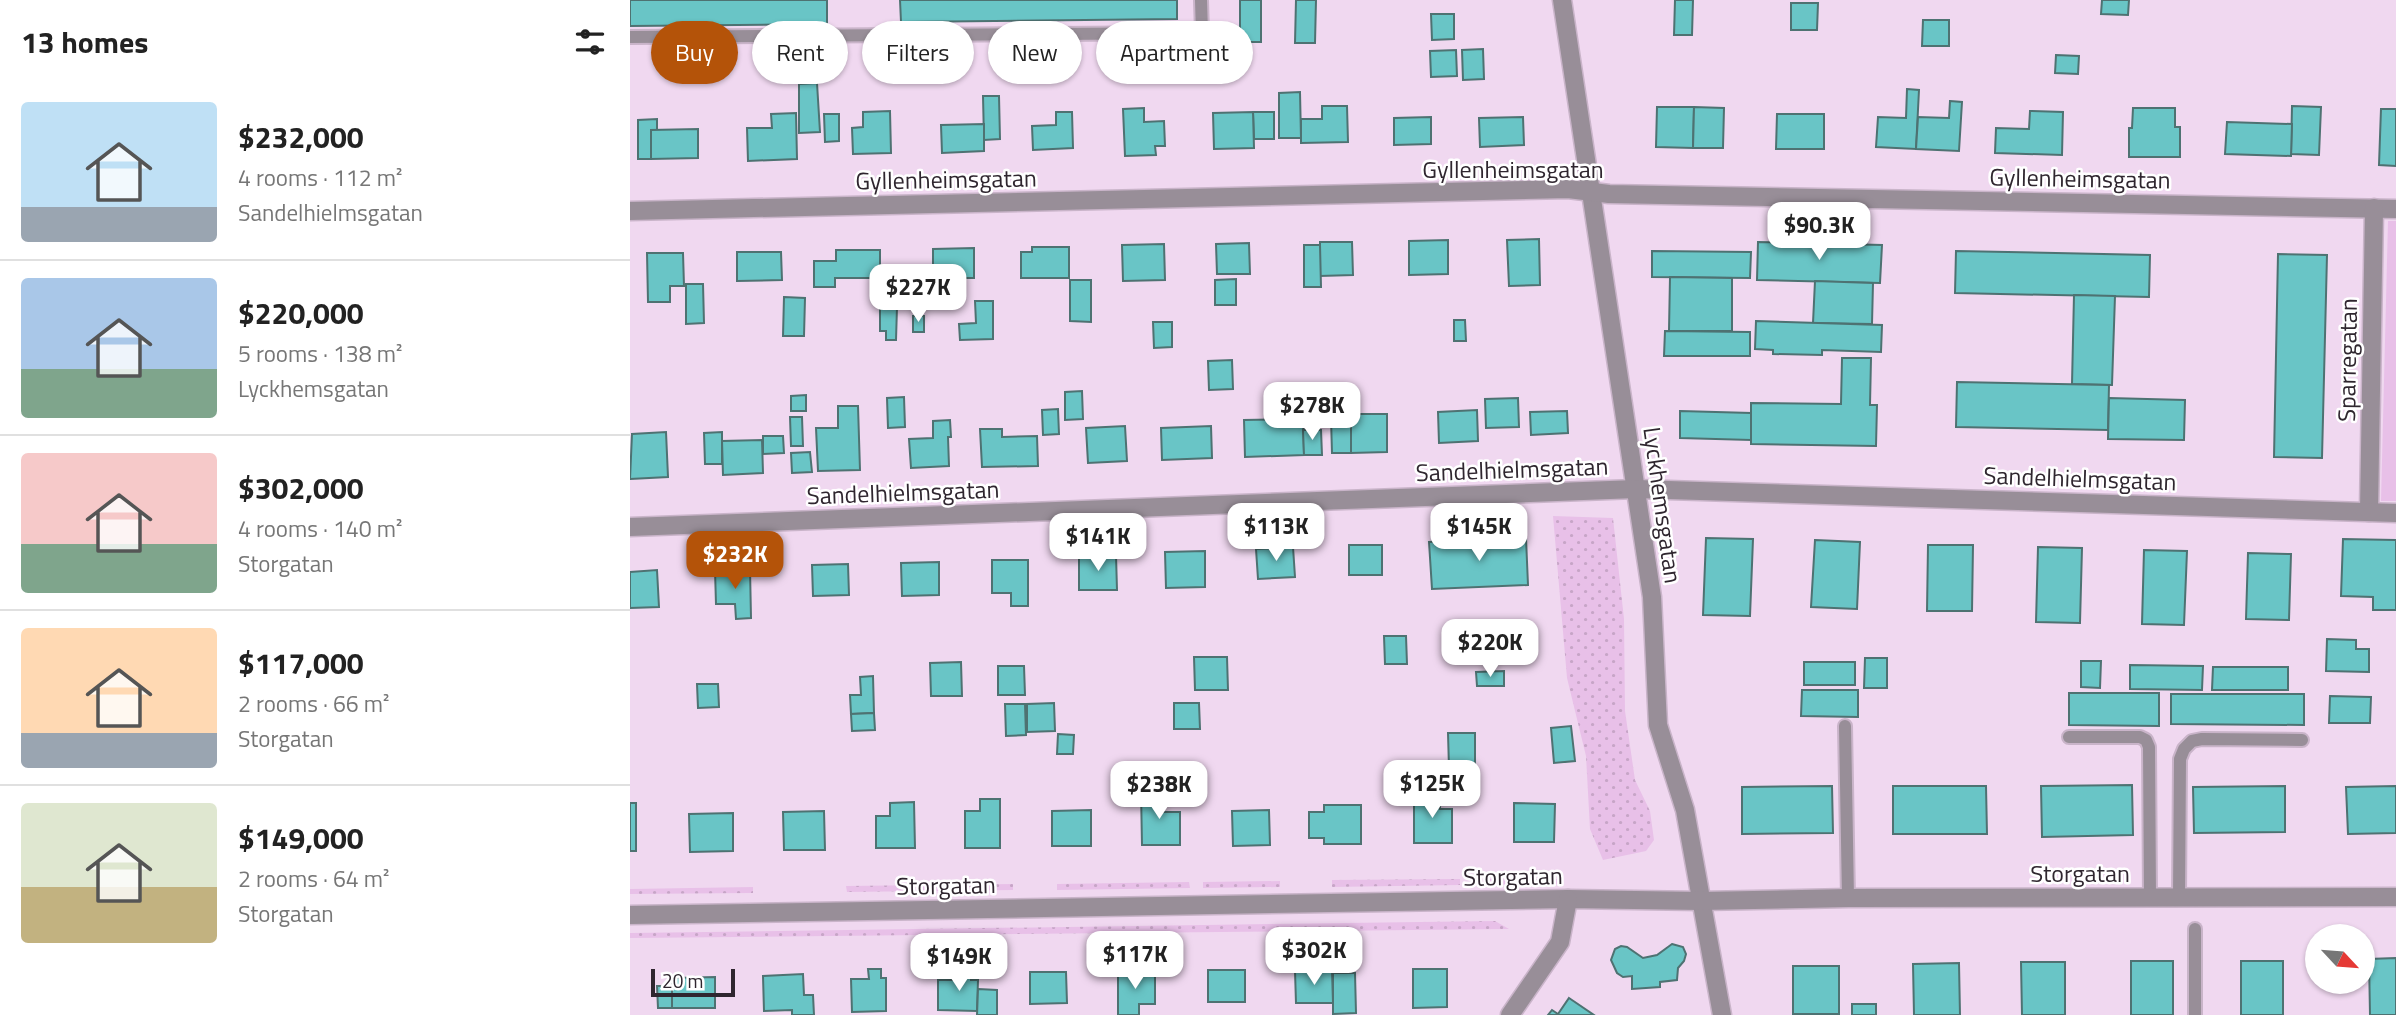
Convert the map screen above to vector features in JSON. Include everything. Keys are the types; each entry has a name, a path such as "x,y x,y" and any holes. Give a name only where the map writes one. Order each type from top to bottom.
{"street":[{"name":"Lyckhemsgatan","path":"1562,0 1652,597 1658,724 1685,810 1723,1015"},
{"name":"Gyllenheimsgatan","path":"630,211 1568,189 1591,192 2396,209"},
{"name":"Sparregatan","path":"2369,512 2374,208"},
{"name":"Sandelhielmsgatan","path":"630,527 1636,489 2396,513"},
{"name":"Storgatan","path":"630,915 1568,900 2396,897"},
{"path":"1510,1015 1560,942 1568,900"}],"lane":[{"path":"630,37 1202,33 1201,0"},
{"path":"1845,726 1848,898"},
{"path":"2069,737 2140,737 2146,740 2150,747 2150,898"},
{"path":"2179,898 2180,760 2184,749 2192,741 2202,739 2302,740"},
{"path":"2195,929 2195,1015"}],"shaded area":[{"path":"2388,221 2396,221 2396,501 2381,501"},
{"path":"1553,516 1613,518 1624,619 1625,711 1635,780 1650,811 1654,840 1646,851 1603,860 1590,829 1586,756 1567,678"},
{"path":"1460,879 1460,885 1332,887 1332,880"},
{"path":"1478,879 1559,879 1560,884 1478,885"},
{"path":"1280,881 1280,887 1203,888 1203,882"},
{"path":"1189,882 1190,888 1057,890 1057,884"},
{"path":"1013,884 1013,890 847,892 846,886"},
{"path":"753,887 753,893 630,894 630,889"},
{"path":"1495,921 1509,929 630,938 630,933"}],"building":[{"path":"630,0 827,0 827,21 752,21 752,25 738,25 738,21 651,21 651,26 630,26"},
{"path":"900,0 1177,0 1177,19 901,21"},
{"path":"1240,0 1261,0 1261,42 1253,42 1253,21 1240,21"},
{"path":"1296,0 1316,0 1315,43 1295,43"},
{"path":"1675,0 1693,0 1692,35 1674,35"},
{"path":"2102,0 2129,0 2128,15 2101,14"},
{"path":"1791,3 1818,3 1817,30 1791,30"},
{"path":"1431,14 1454,14 1454,39 1432,40"},
{"path":"1923,20 1949,20 1949,46 1922,46"},
{"path":"1483,49 1484,79 1463,80 1462,50"},
{"path":"1456,50 1457,76 1431,77 1430,51"},
{"path":"2056,55 2079,56 2078,74 2055,73"},
{"path":"799,84 817,84 820,132 799,133"},
{"path":"1907,89 1919,90 1916,149 1876,147 1878,117 1906,118"},
{"path":"1300,92 1301,138 1279,138 1279,93"},
{"path":"983,96 999,96 1000,139 984,140"},
{"path":"1950,101 1962,102 1959,151 1916,149 1918,117 1949,118"},
{"path":"1322,106 1347,106 1348,142 1301,143 1301,119 1322,119"},
{"path":"2292,106 2321,107 2319,155 2291,154"},
{"path":"1657,107 1694,107 1693,148 1656,147"},
{"path":"1694,107 1724,108 1723,148 1693,148"},
{"path":"1144,108 1144,122 1164,121 1165,146 1155,146 1156,155 1125,156 1123,109"},
{"path":"2133,108 2175,108 2175,127 2180,127 2180,157 2129,157 2129,128 2132,128"},
{"path":"2381,109 2396,109 2396,166 2379,165"},
{"path":"890,111 891,153 853,154 852,128 863,127 863,112"},
{"path":"2030,111 2063,112 2062,155 1995,153 1996,128 2029,129"},
{"path":"1056,112 1072,112 1073,148 1033,150 1032,126 1056,125"},
{"path":"1253,112 1274,112 1274,139 1254,139"},
{"path":"1253,112 1254,148 1214,149 1213,113"},
{"path":"796,113 797,159 748,161 747,128 772,128 771,114"},
{"path":"824,114 839,114 839,141 825,142"},
{"path":"1777,114 1824,114 1824,149 1776,149"},
{"path":"1431,117 1431,144 1394,145 1394,118"},
{"path":"1523,117 1524,145 1480,147 1479,118"},
{"path":"657,119 657,130 651,130 651,159 638,159 638,120"},
{"path":"2227,122 2292,124 2291,156 2225,154"},
{"path":"984,124 984,151 942,153 941,125"},
{"path":"698,129 698,158 651,159 651,130"},
{"path":"1539,239 1540,285 1509,286 1507,240"},
{"path":"1448,240 1448,274 1409,275 1409,241"},
{"path":"1320,242 1352,242 1353,275 1320,276"},
{"path":"1758,242 1882,245 1880,283 1757,280"},
{"path":"1249,243 1250,274 1217,274 1216,244"},
{"path":"1164,244 1165,280 1123,281 1122,245"},
{"path":"1304,245 1320,245 1321,287 1304,287"},
{"path":"1032,247 1069,247 1069,278 1021,278 1021,252 1032,252"},
{"path":"974,248 974,278 933,278 933,249"},
{"path":"836,250 880,250 880,278 835,278 835,287 814,287 814,261 836,261"},
{"path":"1652,251 1751,252 1750,278 1652,277"},
{"path":"1956,251 2150,255 2149,297 1955,293"},
{"path":"737,252 781,252 782,280 737,281"},
{"path":"647,253 683,253 684,286 670,286 670,302 648,302"},
{"path":"2278,254 2327,255 2322,458 2274,457"},
{"path":"1670,277 1732,278 1732,331 1669,331"},
{"path":"1236,279 1236,305 1215,305 1215,280"},
{"path":"1070,280 1091,280 1091,322 1070,321"},
{"path":"1815,281 1873,283 1872,324 1813,323"},
{"path":"686,284 703,284 704,323 686,324"},
{"path":"2074,295 2115,296 2112,385 2072,384"},
{"path":"784,297 805,298 804,336 783,336"},
{"path":"975,301 993,301 993,339 960,340 959,324 976,323"},
{"path":"880,307 897,307 896,340 886,340 886,331 880,331"},
{"path":"913,316 924,316 924,332 913,332"},
{"path":"1454,320 1465,320 1466,341 1454,341"},
{"path":"1756,321 1882,325 1881,352 1822,350 1822,355 1773,354 1773,350 1755,349"},
{"path":"1153,322 1172,322 1172,347 1154,348"},
{"path":"1665,331 1750,332 1750,356 1664,356"},
{"path":"1842,358 1871,358 1870,405 1877,405 1876,446 1751,444 1751,403 1841,404"},
{"path":"1232,360 1233,389 1209,390 1208,361"},
{"path":"1957,382 2109,385 2108,430 1956,427"},
{"path":"1082,391 1083,419 1065,420 1065,392"},
{"path":"806,395 806,411 791,411 791,396"},
{"path":"904,397 905,427 888,428 887,398"},
{"path":"1518,398 1519,427 1486,428 1485,399"},
{"path":"2109,398 2185,400 2184,440 2108,439"},
{"path":"838,406 858,406 860,470 818,471 816,428 838,428"},
{"path":"1058,409 1059,434 1043,435 1042,410"},
{"path":"1477,410 1478,441 1439,443 1438,412"},
{"path":"1567,411 1568,433 1531,435 1530,412"},
{"path":"1680,411 1751,413 1751,440 1680,438"},
{"path":"1351,414 1387,414 1387,452 1351,453"},
{"path":"790,417 802,417 803,446 791,446"},
{"path":"1351,417 1351,453 1332,453 1331,418"},
{"path":"1303,419 1304,455 1245,457 1244,420"},
{"path":"950,420 949,466 911,468 909,439 933,438 933,421"},
{"path":"1125,426 1127,461 1088,463 1086,428"},
{"path":"1211,426 1212,458 1162,460 1161,428"},
{"path":"980,429 1002,429 1002,437 1037,436 1038,466 982,467"},
{"path":"1303,430 1321,430 1322,455 1304,455"},
{"path":"666,432 668,477 630,479 632,434"},
{"path":"722,432 722,464 705,464 704,433"},
{"path":"763,436 783,436 784,453 763,454"},
{"path":"762,440 763,473 723,475 722,441"},
{"path":"810,452 812,472 792,473 791,453"},
{"path":"1526,538 1528,585 1432,589 1429,542"},
{"path":"1706,538 1753,539 1750,616 1703,615"},
{"path":"2343,539 2396,540 2396,610 2373,610 2373,597 2341,596"},
{"path":"1815,540 1860,542 1857,609 1811,607"},
{"path":"1349,545 1382,545 1382,575 1349,575"},
{"path":"1928,545 1973,545 1972,611 1927,611"},
{"path":"1293,547 1295,577 1258,579 1256,549"},
{"path":"2038,547 2082,548 2080,623 2036,622"},
{"path":"2144,550 2187,551 2184,625 2142,624"},
{"path":"1205,551 1205,587 1166,588 1165,552"},
{"path":"2248,553 2291,554 2289,620 2246,619"},
{"path":"1116,555 1117,590 1079,590 1079,556"},
{"path":"992,560 1028,560 1028,606 1011,606 1011,593 992,593"},
{"path":"939,562 939,595 902,596 901,563"},
{"path":"848,564 849,595 813,596 812,565"},
{"path":"750,569 751,618 736,619 735,604 716,604 715,570"},
{"path":"657,570 659,607 630,608 630,572"},
{"path":"1384,636 1406,636 1407,664 1385,664"},
{"path":"2327,639 2356,640 2356,649 2369,649 2369,672 2326,671"},
{"path":"1194,657 1227,657 1228,690 1195,690"},
{"path":"1865,658 1887,658 1887,688 1864,688"},
{"path":"2081,661 2101,661 2100,688 2081,687"},
{"path":"961,662 962,696 931,696 930,663"},
{"path":"1804,662 1855,662 1855,685 1804,685"},
{"path":"2130,665 2203,666 2202,690 2130,689"},
{"path":"998,666 1024,666 1025,695 998,695"},
{"path":"2213,667 2288,667 2288,690 2212,690"},
{"path":"1504,671 1504,686 1477,686 1476,672"},
{"path":"873,676 874,713 851,714 850,695 861,695 860,677"},
{"path":"697,684 718,684 719,707 698,708"},
{"path":"1802,690 1858,690 1858,717 1801,716"},
{"path":"2069,693 2159,693 2159,726 2069,725"},
{"path":"2171,694 2304,694 2304,725 2171,724"},
{"path":"2330,696 2371,697 2370,723 2329,723"},
{"path":"1054,703 1055,731 1027,732 1027,704"},
{"path":"1174,703 1199,703 1200,729 1174,729"},
{"path":"1005,704 1025,704 1026,735 1006,736"},
{"path":"874,713 875,730 852,731 851,714"},
{"path":"1571,726 1575,761 1554,763 1551,728"},
{"path":"1448,733 1475,733 1475,768 1449,768"},
{"path":"1058,734 1074,735 1073,754 1057,754"},
{"path":"2132,785 2133,835 2042,837 2041,786"},
{"path":"1832,786 1833,833 1742,834 1742,787"},
{"path":"1893,786 1986,786 1987,834 1893,834"},
{"path":"2285,786 2285,832 2194,833 2193,787"},
{"path":"2396,786 2396,833 2348,834 2346,787"},
{"path":"1141,791 1163,791 1163,812 1180,812 1180,845 1142,845"},
{"path":"1439,793 1440,809 1452,809 1452,843 1414,843 1414,794"},
{"path":"980,799 1000,799 1000,848 965,848 965,811 980,811"},
{"path":"914,802 915,848 876,848 876,816 890,816 890,803"},
{"path":"630,803 636,803 636,851 630,851"},
{"path":"1514,803 1555,804 1554,842 1514,842"},
{"path":"1324,805 1361,805 1361,844 1324,844 1324,838 1309,838 1309,812 1324,812"},
{"path":"1091,810 1091,846 1052,846 1052,811"},
{"path":"1269,810 1270,845 1233,846 1232,811"},
{"path":"824,811 825,850 784,850 783,812"},
{"path":"733,813 733,851 690,852 689,814"},
{"path":"1672,944 1683,947 1686,954 1678,968 1677,980 1660,982 1660,987 1632,989 1632,976 1623,977 1617,973 1611,960 1615,949 1621,946 1643,958 1657,955"},
{"path":"2396,958 2396,1015 2370,1015 2370,994 2375,994 2375,959"},
{"path":"2131,961 2173,961 2173,1015 2131,1015"},
{"path":"2241,961 2283,961 2283,1015 2241,1015"},
{"path":"2021,962 2065,962 2065,1015 2022,1015"},
{"path":"1959,963 1960,1015 1914,1015 1913,964"},
{"path":"1793,966 1839,966 1839,1014 1793,1014"},
{"path":"868,969 881,969 881,978 886,978 886,1011 852,1012 851,979 869,979"},
{"path":"958,969 971,969 971,980 978,980 977,1011 938,1010 938,980 958,980"},
{"path":"1413,969 1447,969 1447,1007 1413,1008"},
{"path":"1155,970 1155,1004 1139,1004 1139,1015 1118,1015 1118,971"},
{"path":"1208,970 1245,970 1245,1002 1208,1002"},
{"path":"1332,970 1333,1003 1296,1003 1295,971"},
{"path":"1030,972 1066,972 1067,1003 1030,1004"},
{"path":"1333,973 1355,973 1356,1013 1333,1014"},
{"path":"803,974 804,995 813,995 814,1015 792,1015 792,1010 764,1011 763,976"},
{"path":"715,977 715,1008 672,1008 672,978"},
{"path":"657,986 672,986 672,1008 658,1008"},
{"path":"978,989 997,990 997,1015 977,1015"},
{"path":"1569,998 1594,1015 1548,1015 1552,1010 1558,1014"},
{"path":"1852,1004 1876,1004 1876,1015 1852,1015"}]}
